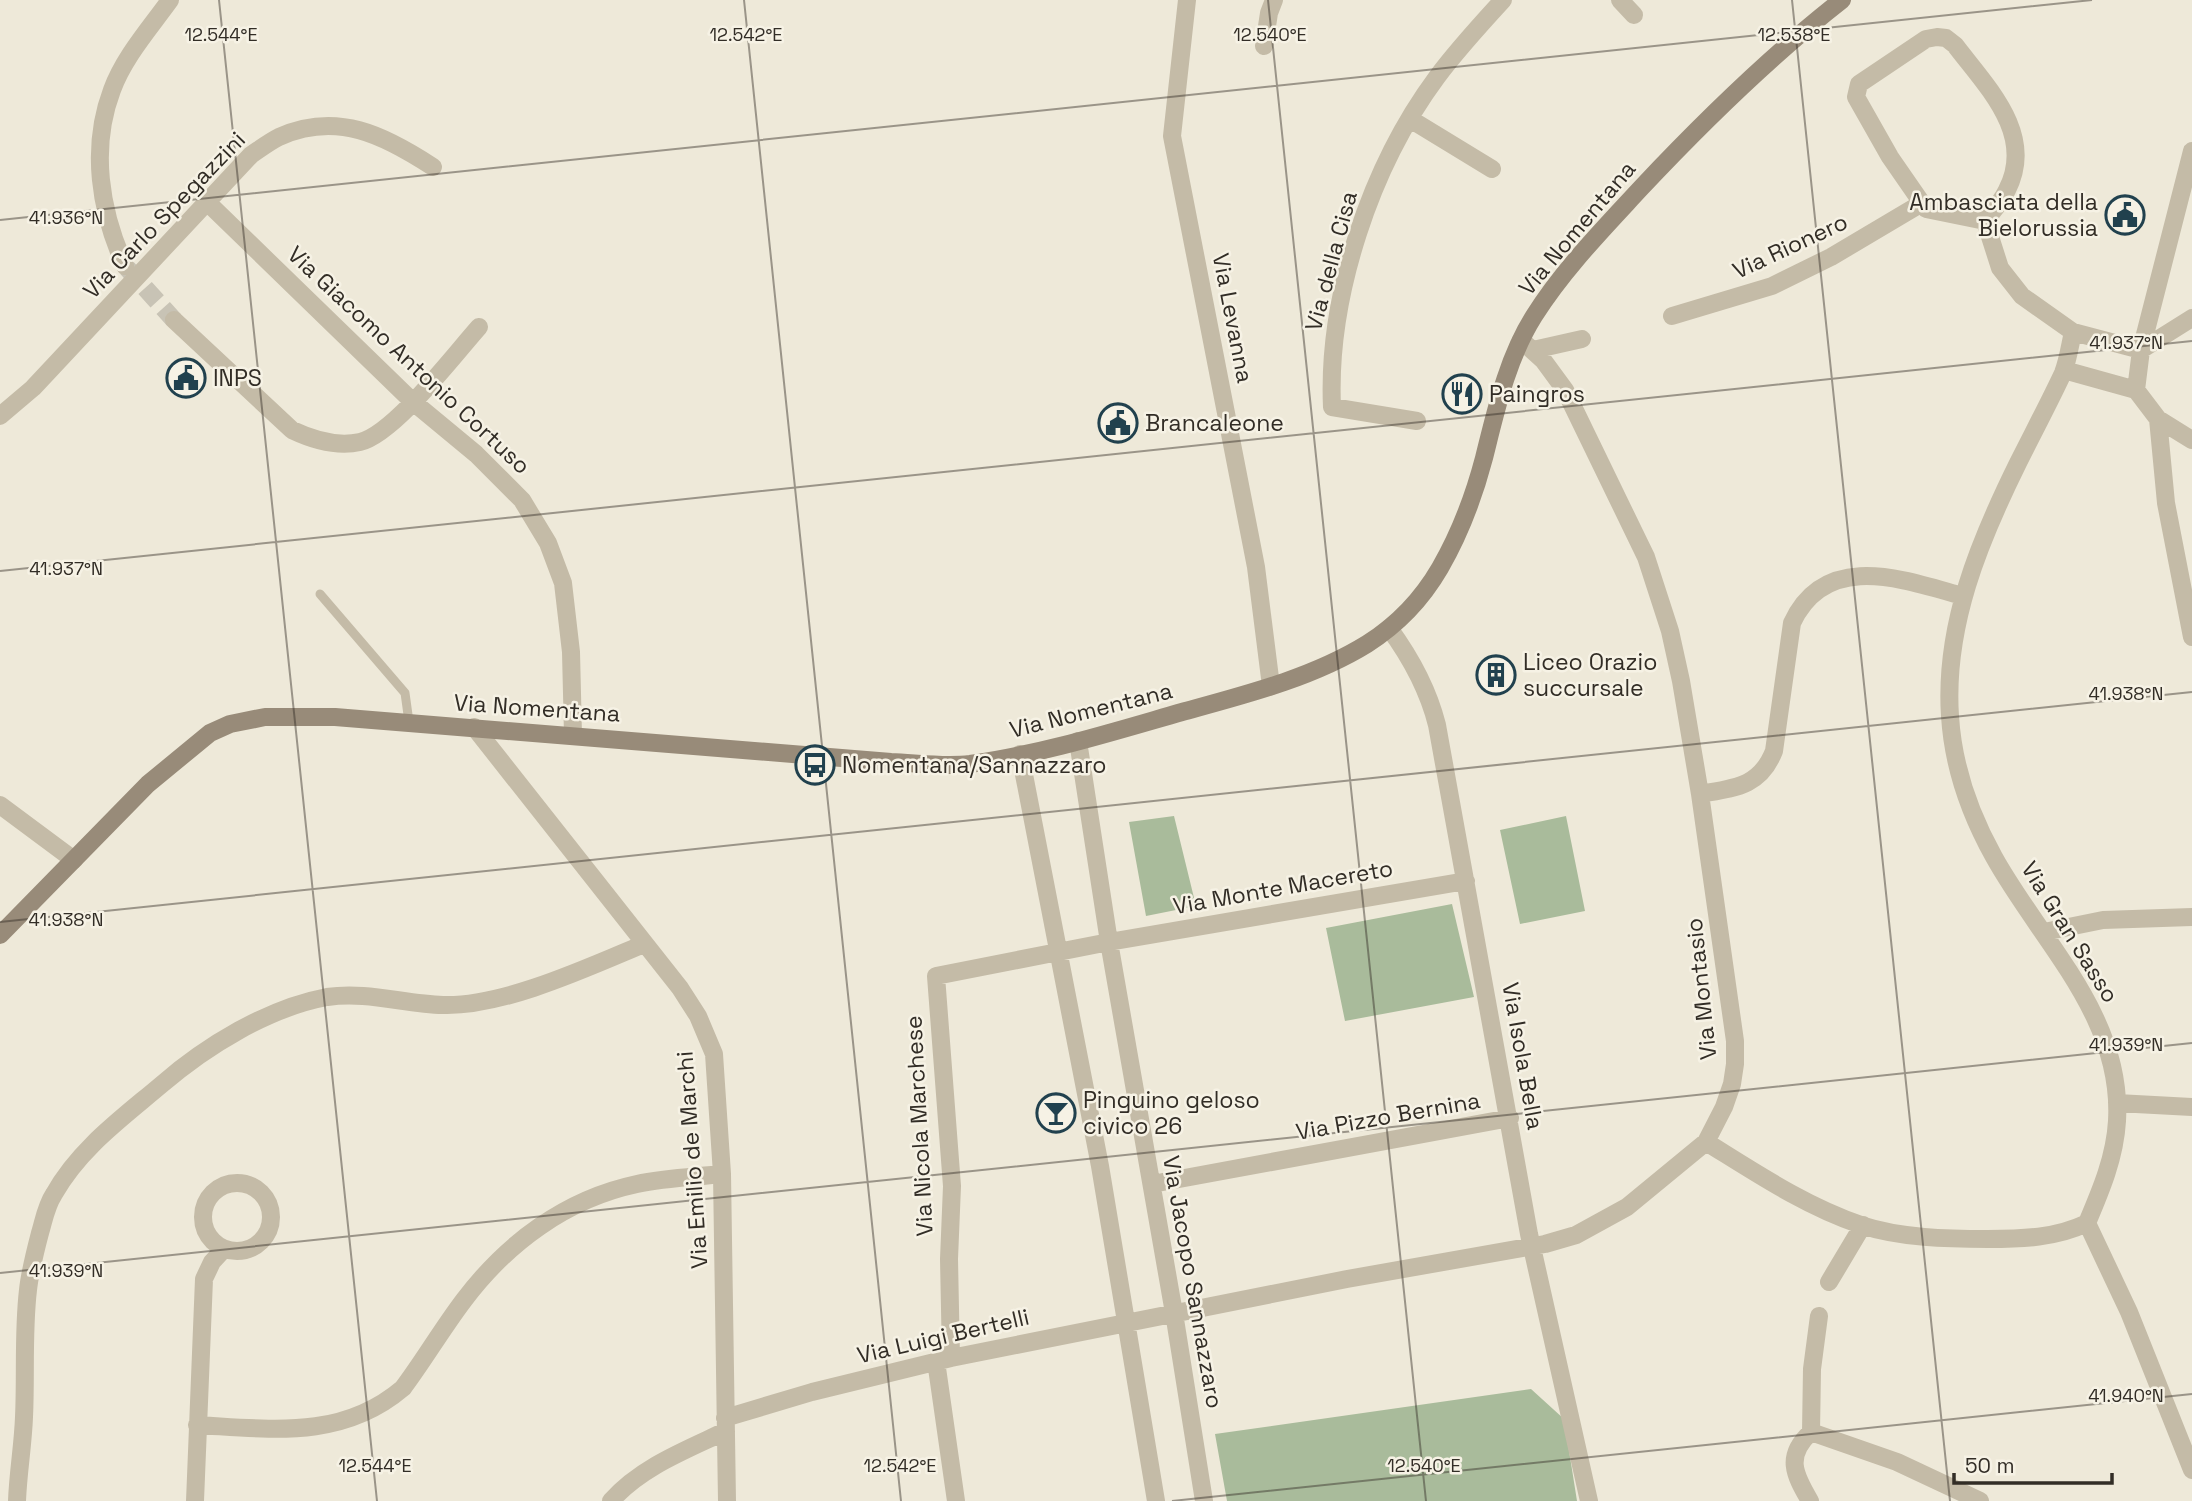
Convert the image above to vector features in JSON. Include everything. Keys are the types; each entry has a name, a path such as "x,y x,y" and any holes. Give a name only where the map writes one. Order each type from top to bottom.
{"main road":[{"name":"Via Nomentana","path":"0,935 148,784 189,748 221,727 251,719 281,716 335,717 941,765 970,764 1078,741 1270,686 1354,651 1403,616 1428,587 1451,547 1474,488 1499,399 1527,345 1541,305 1564,275 1674,153 1773,57 1842,0"}],"street":[{"path":"125,267 113,241 98,169 103,125 112,89 130,55 170,0"},
{"name":"Via Levanna","path":"1187,0 1172,136 1256,567 1270,686"},
{"path":"1264,46 1269,13 1274,0"},
{"name":"Via della Cisa","path":"1417,421 1332,407 1332,358 1346,281 1375,188 1410,119 1437,77 1503,0"},
{"path":"1620,0 1634,15"},
{"path":"1985,221 1926,209 1861,109 1855,92 1859,84 1926,39 1942,37 1955,45 2006,114 2015,137 2017,158 2009,186 1985,221 1996,261 2004,276 2028,301 2073,332 2141,351 2192,318"},
{"path":"1410,119 1492,169"},
{"name":"Via Carlo Spegazzini","path":"0,416 33,388 251,155 277,138 301,129 327,126 366,131 396,143 433,167"},
{"path":"2136,390 2141,351 2192,151"},
{"name":"Via Giacomo Antonio Cortuso","path":"207,202 412,401 476,454 522,500 548,543 563,583 568,619 573,735"},
{"name":"Via Rionero","path":"1672,316 1772,286 1831,257 1922,203"},
{"path":"174,320 292,430 311,439 335,443 360,442 381,432 479,327"},
{"name":"Via Gran Sasso","path":"2073,332 2064,370 1980,543 1963,596 1951,668 1950,701 1951,735 1971,808 1995,859 2091,1007 2109,1054 2117,1103 2115,1136 2111,1159 2087,1223"},
{"path":"1527,345 1582,339"},
{"name":"Via Montasio","path":"1174,1313 1532,1247 1576,1235 1618,1214 1706,1142 1728,1095 1736,1057 1728,981 1700,794 1670,631 1646,557 1565,390 1552,371 1527,345"},
{"path":"2064,370 2136,390 2158,419 2192,440"},
{"path":"2158,419 2164,489 2192,636"},
{"path":"1700,794 1749,782 1768,766 1774,751 1792,623 1800,608 1818,590 1849,577 1875,575 1963,596"},
{"name":"Via Isola Bella","path":"1389,628 1417,671 1434,713 1532,1247 1589,1501"},
{"name":"Via Emilio de Marchi","path":"474,727 691,1003 714,1055 722,1174 727,1501"},
{"name":"Via Jacopo Sannazzaro","path":"1078,741 1109,942 1204,1501"},
{"path":"1020,754 1100,1166 1156,1501"},
{"path":"0,805 74,860"},
{"name":"Via Monte Macereto","path":"936,976 1109,942 1466,881"},
{"path":"2044,932 2103,920 2192,917"},
{"path":"17,1501 23,1445 28,1289 35,1253 47,1206 54,1193 69,1171 107,1130 196,1057 247,1027 298,1005 348,995 445,1005 483,1000 529,989 644,944"},
{"name":"Via Nicola Marchese","path":"936,976 952,1186 944,1360 956,1501"},
{"path":"2117,1103 2192,1107"},
{"name":"Via Pizzo Bernina","path":"1152,1184 1510,1118"},
{"path":"1706,1142 1782,1190 1863,1226 1925,1236 1995,1239 2046,1236 2087,1223 2129,1312 2192,1470"},
{"path":"197,1425 299,1429 345,1422 366,1413 402,1388 464,1300 501,1258 529,1233 583,1200 638,1184 722,1174"},
{"path":"1829,1282 1863,1226"},
{"path":"195,1501 204,1279 212,1262 224,1249"},
{"name":"Via Luigi Bertelli","path":"611,1501 622,1488 726,1424 821,1390 944,1360 1174,1313"},
{"path":"1810,1501 1794,1461 1795,1450 1811,1432 1812,1369 1819,1316"},
{"path":"1811,1432 1897,1462 1980,1501"}],"lane":[{"path":"320,594 405,694 409,722"}],"green space":[{"path":"1174,816 1196,906 1146,916 1129,822"},
{"path":"1566,816 1585,911 1520,924 1500,830"},
{"path":"1452,904 1474,997 1345,1021 1326,928"},
{"path":"1531,1389 1564,1419 1577,1501 1227,1501 1215,1434"}],"tunnel":[{"path":"127,268 174,320"}],"place":[{"name":"Ambasciata della Bielorussia","path":"2125,215"},
{"name":"INPS","path":"186,378"},
{"name":"Paingros","path":"1462,394"},
{"name":"Brancaleone","path":"1118,423"},
{"name":"Liceo Orazio succursale","path":"1496,675"},
{"name":"Nomentana/Sannazzaro","path":"815,765"},
{"name":"Pinguino geloso civico 26","path":"1056,1113"}]}
